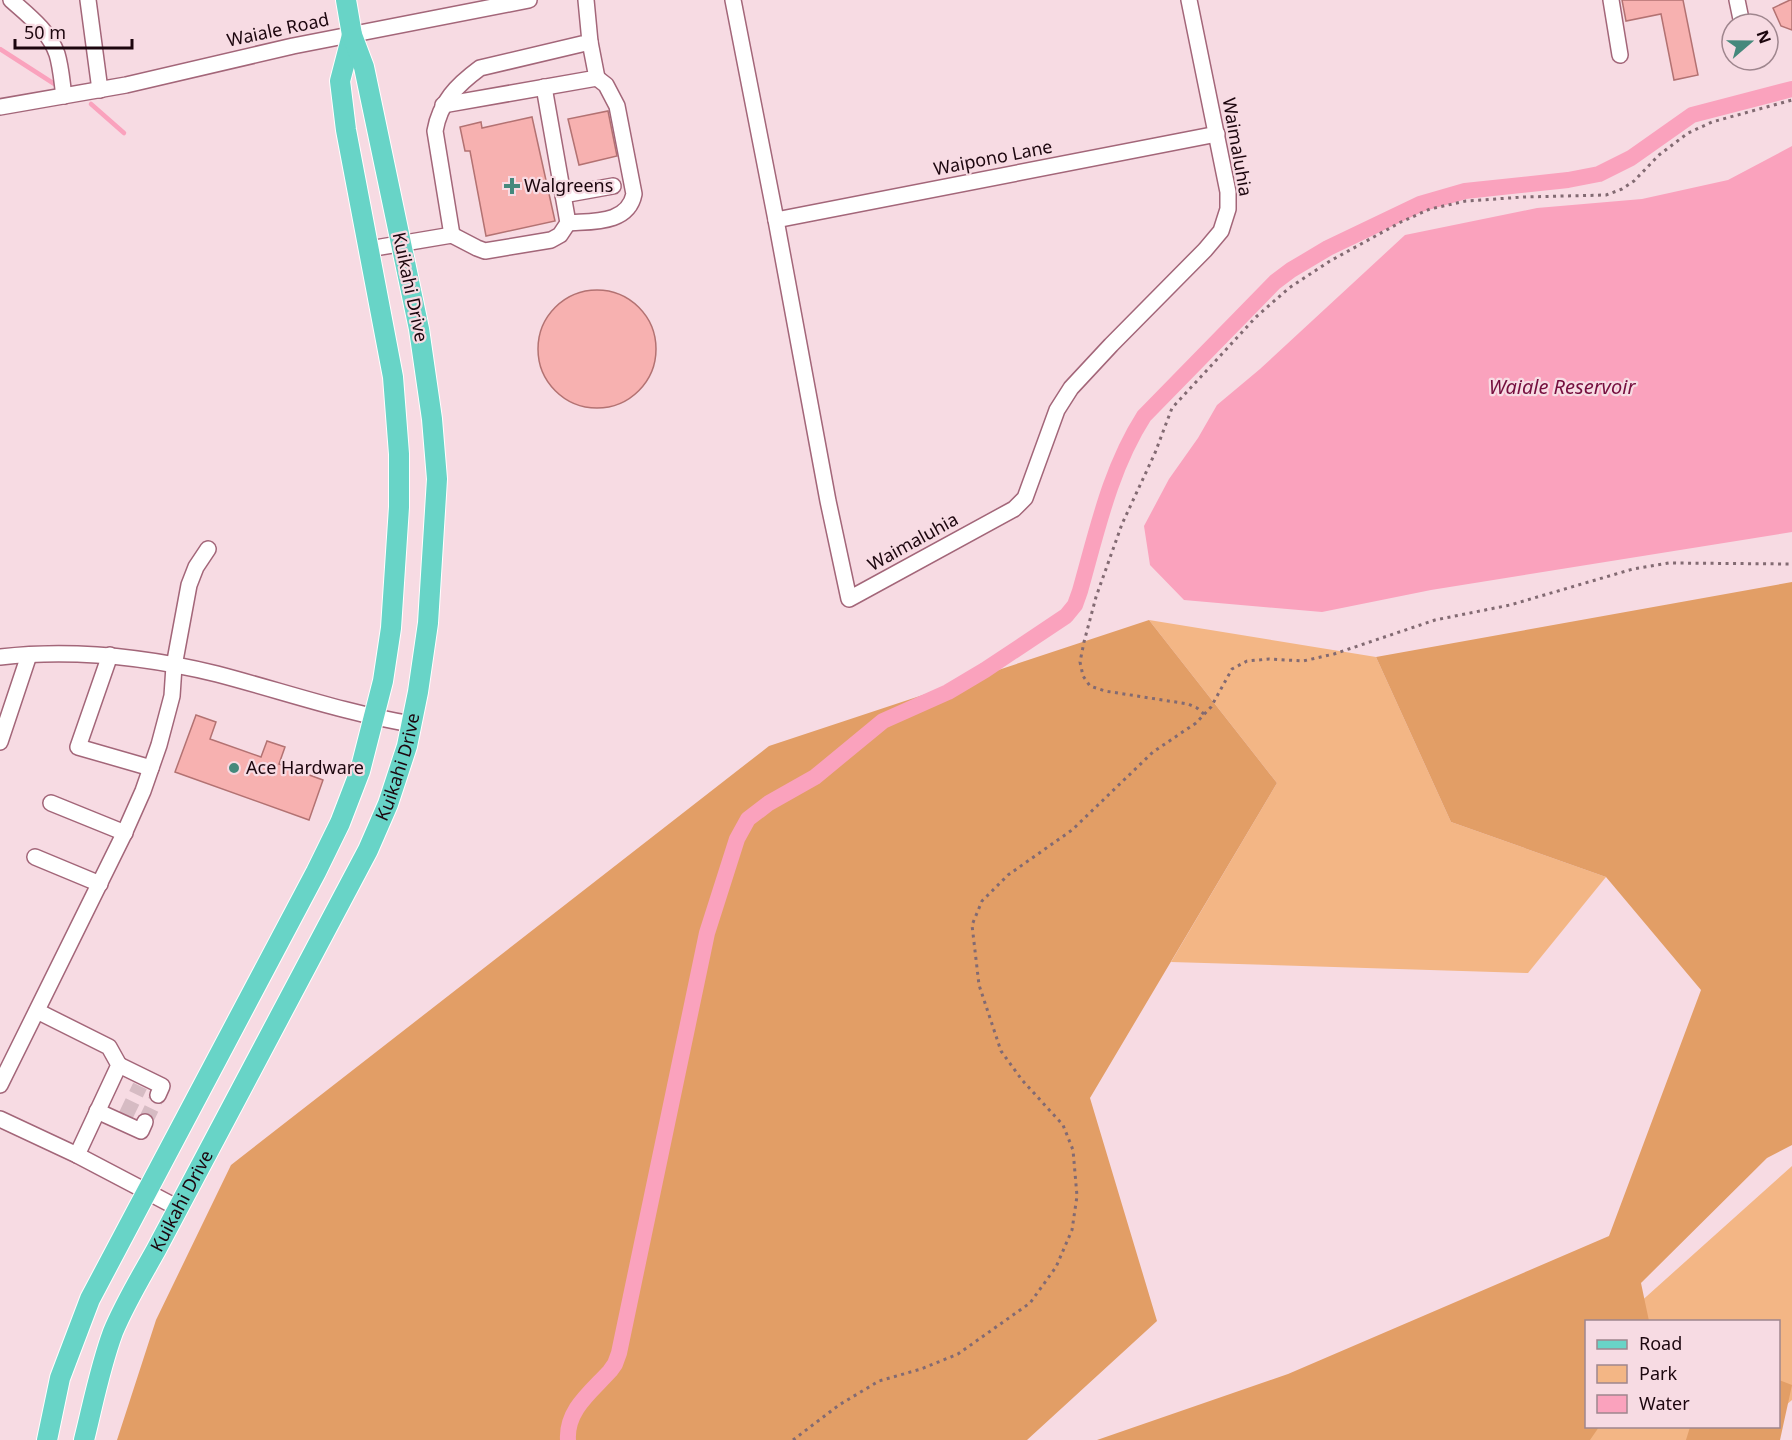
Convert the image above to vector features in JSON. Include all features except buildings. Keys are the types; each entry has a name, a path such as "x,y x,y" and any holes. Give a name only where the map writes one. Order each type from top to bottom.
{"main road":[{"name":"Kuikahi Drive","path":"84,1440 100,1373 112,1335 127,1302 368,850 388,804 411,724 428,623 437,479 432,419 419,329 364,67 352,34 346,0"},
{"name":"Kuikahi Drive","path":"47,1440 60,1378 90,1299 340,823 360,771 383,681 391,628 399,507 399,454 393,377 346,130 340,81 352,34"}],"street":[{"path":"11,0 40,26 52,43 58,56 64,96"},
{"path":"88,0 100,90"},
{"name":"Waiale Road","path":"0,107 100,90 352,34 529,0"},
{"path":"568,223 598,221 624,214 632,205 634,194 617,106 606,85 597,78 590,42 586,0"},
{"name":"Waimaluhia","path":"733,0 828,501 849,599 1014,509 1025,498 1057,411 1071,388 1221,231 1228,209 1228,192 1190,0"},
{"path":"1611,0 1620,55"},
{"path":"452,235 435,130 438,113 443,105 465,79 480,68 590,42"},
{"path":"443,105 597,78"},
{"path":"369,249 452,235 485,251 551,240 560,235 568,223 544,87"},
{"name":"Waipono Lane","path":"776,220 1217,134"},
{"path":"563,195 613,186"},
{"path":"0,1085 125,833 151,768 172,696 174,666 189,585 196,567 208,549"},
{"path":"0,742 29,655"},
{"path":"0,657 110,655 215,674 374,717 411,724"},
{"path":"110,655 78,747 151,768"},
{"path":"51,803 125,833"},
{"path":"35,857 99,884"},
{"path":"37,1011 109,1047 119,1065 142,1082 162,1086 158,1095"},
{"path":"77,1155 119,1065"},
{"path":"97,1111 125,1119 141,1131 145,1122"},
{"path":"0,1119 77,1155 178,1208"}],"path":[{"path":"1204,714 1188,704 1106,691 1090,686 1083,676 1080,662 1096,597 1122,524 1155,453 1172,408 1256,317 1289,288 1330,261 1401,222 1430,209 1466,201 1606,195 1634,181 1659,155 1688,133 1712,122 1792,100"},
{"path":"793,1440 839,1405 879,1381 921,1369 958,1354 1030,1304 1056,1268 1072,1230 1077,1196 1073,1150 1063,1125 1022,1080 1001,1051 979,986 972,925 982,901 1008,875 1072,830 1154,752 1196,723 1211,707 1232,669 1247,661 1269,658 1303,661 1334,654 1435,620 1510,605 1633,569 1669,563 1792,564"}],"green space":[{"path":"1149,620 1376,657 1451,822 1606,877 1528,973 1171,962 1277,783"},
{"path":"1792,1166 1792,1400 1780,1410 1780,1320 1620,1320"},
{"path":"1585,1426 1759,1428 1745,1440 1520,1440"}],"shaded area":[{"path":"1792,582 1792,1145 1767,1158 1641,1283 1649,1320 1585,1320 1585,1428 1598,1428 1590,1440 1097,1440 1288,1374 1609,1236 1701,990 1606,877 1451,822 1376,657"},
{"path":"1149,620 1277,783 1090,1098 1157,1321 1027,1440 117,1440 156,1320 231,1165 769,746"},
{"path":"1780,1380 1792,1385 1780,1440 1686,1440 1690,1428 1780,1428"}],"water":[{"name":"Waiale Reservoir","path":"1792,146 1792,532 1431,590 1322,612 1184,600 1150,565 1144,526 1169,479 1198,438 1217,405 1260,369 1405,235 1537,208 1642,199 1728,180"}],"waterway":[{"path":"0,49 56,85"},
{"path":"568,1440 568,1429 575,1411 610,1371 619,1353 707,933 737,839 748,819 769,803 815,777 883,721 948,692 1066,616 1075,605 1080,591 1113,479 1132,436 1144,416 1275,282 1291,270 1328,248 1420,204 1465,191 1568,180 1599,174 1631,158 1692,115 1792,89"},
{"path":"91,104 124,133"}],"tunnel":[{"path":"126,1115 140,1086"},
{"path":"145,1122 158,1095"}],"place":[{"name":"Walgreens","path":"512,186"},
{"name":"Ace Hardware","path":"234,768"}]}
